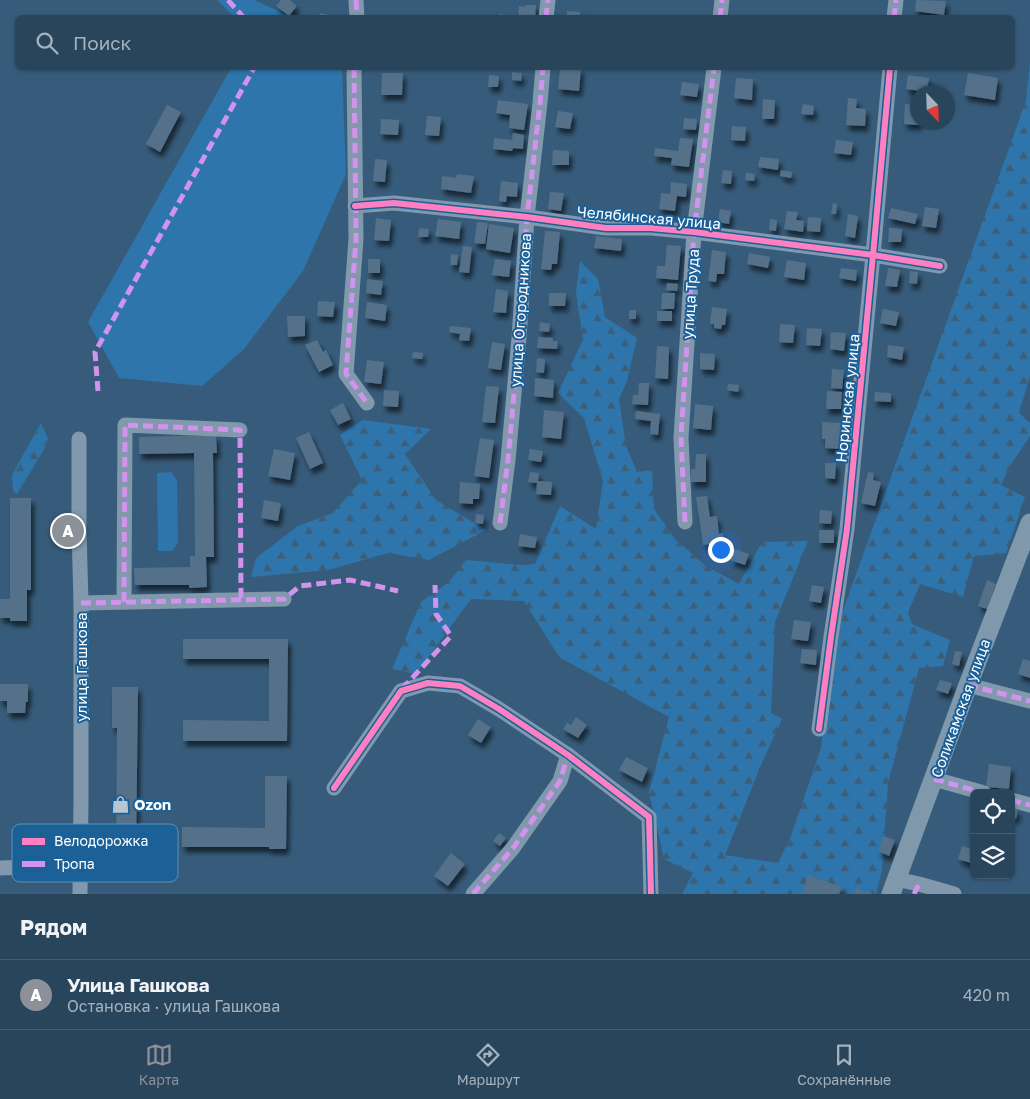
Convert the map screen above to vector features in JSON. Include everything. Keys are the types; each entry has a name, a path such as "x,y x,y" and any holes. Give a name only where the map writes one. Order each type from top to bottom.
{"main road":[{"name":"Соликамская улица","path":"894,886 1030,523"}],"street":[{"path":"356,0 357,15"},
{"path":"546,15 548,0"},
{"path":"720,15 722,0"},
{"path":"894,15 896,0"},
{"path":"354,70 356,239 346,374 367,403"},
{"name":"улица Огородникова","path":"500,523 508,460 527,217 543,70"},
{"name":"улица Труда","path":"684,522 681,438 694,232 714,70"},
{"name":"Норинская улица","path":"819,729 847,530 890,70"},
{"name":"Челябинская улица","path":"355,206 394,203 527,217 606,228 651,228 694,232 873,255 940,266"},
{"path":"124,602 125,425 240,430"},
{"name":"улица Гашкова","path":"79,439 81,824"},
{"path":"81,603 284,599"},
{"path":"334,788 401,692 428,683 460,686 499,709 568,755 649,817 651,894"},
{"path":"968,685 1030,702"},
{"path":"473,894 513,848 560,781 568,755"},
{"path":"934,779 970,789"},
{"path":"1015,801 1030,805"},
{"path":"894,886 919,884 954,894"}],"green space":[{"path":"217,0 254,0 288,15 232,15"},
{"path":"1030,62 1030,376 1019,413 1030,423 1030,436 1010,466 1001,485 1025,497 1006,553 974,556 963,597 920,584 908,613 912,624 950,640 943,666 919,668 888,783 882,870 876,894 682,894 693,873 664,859 649,792 669,717 559,657 524,601 471,599 416,674 392,669 421,602 449,582 466,560 521,565 535,564 560,506 596,529 603,481 584,418 558,393 583,340 576,292 580,261 598,279 605,317 637,338 627,381 619,399 626,446 637,472 652,470 654,509 675,539 706,566 739,584 762,542 808,541 775,622 771,713 782,719 761,765 725,855 778,863 791,836 821,748 831,644 1026,101"},
{"path":"230,70 342,70 346,174 303,271 244,349 202,386 119,378 88,322"},
{"path":"363,420 431,429 405,454 436,500 486,530 429,560 388,553 328,570 251,577 256,558 298,526 333,513 362,480 340,435"},
{"path":"41,423 49,441 17,494 13,491 12,475"},
{"path":"171,472 177,480 178,543 172,551 158,551 157,473"}],"building":[{"path":"281,0 290,0 297,6 288,15 276,6"},
{"path":"916,0 946,1 944,15 915,11"},
{"path":"525,5 536,5 535,15 518,15 519,6 525,7"},
{"path":"567,11 580,12 580,15 567,15"},
{"path":"560,70 581,70 579,91 558,89"},
{"path":"512,72 522,73 521,81 512,80"},
{"path":"382,73 403,73 402,95 381,95"},
{"path":"968,73 998,78 995,100 964,95"},
{"path":"489,75 499,76 498,87 488,87"},
{"path":"908,75 929,78 928,85 910,85 910,90 906,89"},
{"path":"736,78 753,79 752,100 734,98"},
{"path":"682,82 699,84 697,97 680,95"},
{"path":"848,98 857,99 856,108 866,109 865,126 846,125"},
{"path":"763,99 775,100 774,119 762,119"},
{"path":"498,100 528,104 524,130 509,128 510,115 496,113"},
{"path":"803,104 814,106 813,115 801,114"},
{"path":"905,104 910,104 910,124 904,124"},
{"path":"167,105 181,112 160,152 146,144"},
{"path":"558,111 573,113 570,129 555,127"},
{"path":"427,116 441,117 439,136 425,135"},
{"path":"684,118 697,119 696,130 683,129"},
{"path":"381,119 399,120 398,135 380,134"},
{"path":"732,126 746,127 745,141 731,140"},
{"path":"513,133 524,135 523,149 513,148 512,151 493,149 494,138 512,140"},
{"path":"680,138 693,139 689,167 671,165 672,158 654,156 655,148 678,151"},
{"path":"836,140 853,142 851,155 834,153"},
{"path":"553,150 569,151 569,165 552,165"},
{"path":"760,157 779,159 778,170 758,167"},
{"path":"375,159 387,160 385,182 373,181"},
{"path":"723,170 732,171 731,184 721,183"},
{"path":"781,170 792,172 791,178 780,176"},
{"path":"746,173 755,174 754,181 745,180"},
{"path":"457,174 474,176 471,193 441,189 442,176 456,178"},
{"path":"501,181 518,183 517,197 507,196 506,202 499,201"},
{"path":"671,182 687,184 686,197 677,196 675,211 659,209 661,193 670,194"},
{"path":"550,192 564,193 561,211 548,209"},
{"path":"833,203 837,204 836,214 831,214"},
{"path":"925,207 939,209 936,228 922,226"},
{"path":"891,208 918,214 915,224 888,218"},
{"path":"720,209 731,211 729,224 718,222"},
{"path":"787,211 798,212 796,220 804,221 803,232 784,229"},
{"path":"848,214 858,216 855,238 845,236"},
{"path":"808,217 821,218 820,232 807,231"},
{"path":"376,218 391,220 389,241 374,240"},
{"path":"438,219 461,222 459,239 435,236"},
{"path":"770,219 777,220 776,231 769,230"},
{"path":"477,222 488,223 485,244 474,243"},
{"path":"489,224 514,228 510,253 486,249"},
{"path":"419,228 429,229 428,237 418,237"},
{"path":"889,228 902,229 901,242 888,242"},
{"path":"545,231 560,232 557,264 552,264 551,270 541,269"},
{"path":"596,236 622,239 621,251 594,248"},
{"path":"667,245 681,246 678,280 656,278 657,266 665,266"},
{"path":"463,246 472,247 469,273 459,272"},
{"path":"712,250 726,252 724,274 717,274 716,282 708,281"},
{"path":"749,253 770,257 768,268 747,264"},
{"path":"451,254 458,255 457,265 450,265"},
{"path":"368,259 380,259 380,273 368,273"},
{"path":"495,259 511,261 509,277 492,275"},
{"path":"787,260 806,263 804,280 784,277"},
{"path":"841,268 857,270 856,281 839,278"},
{"path":"888,268 900,270 897,287 885,286"},
{"path":"910,271 918,272 917,284 909,283"},
{"path":"367,279 383,281 381,295 366,293"},
{"path":"667,283 678,284 677,291 666,290"},
{"path":"496,289 508,291 506,313 493,312"},
{"path":"549,293 566,293 565,306 549,306"},
{"path":"662,293 675,293 674,309 661,309"},
{"path":"318,301 335,302 333,317 317,316"},
{"path":"367,302 387,305 385,321 365,318"},
{"path":"712,307 727,309 725,325 722,325 721,329 714,328 714,324 710,324"},
{"path":"883,309 899,312 896,326 880,323"},
{"path":"629,310 636,310 636,319 629,319"},
{"path":"657,311 672,311 672,321 657,321"},
{"path":"287,316 305,316 305,336 288,337"},
{"path":"540,322 550,324 549,332 539,331"},
{"path":"780,324 795,325 793,343 779,342"},
{"path":"450,326 471,328 469,341 459,340 460,334 449,332"},
{"path":"807,328 822,329 820,346 806,345"},
{"path":"831,332 846,333 844,351 830,349"},
{"path":"538,337 553,338 553,341 558,341 557,349 537,348"},
{"path":"317,340 323,352 326,350 333,365 319,372 305,345"},
{"path":"492,342 505,344 501,370 488,368"},
{"path":"888,345 904,347 902,360 887,357"},
{"path":"657,346 669,347 668,379 655,378"},
{"path":"413,352 423,353 422,359 412,358"},
{"path":"700,353 715,354 714,370 700,369"},
{"path":"537,358 545,359 544,373 536,372"},
{"path":"367,360 384,362 381,384 364,382"},
{"path":"832,369 844,370 842,389 831,388"},
{"path":"535,378 554,380 553,398 534,396"},
{"path":"639,383 649,383 648,405 632,404 633,395 638,395"},
{"path":"728,384 739,385 738,392 727,390"},
{"path":"486,386 499,387 495,423 482,422"},
{"path":"384,390 399,391 398,407 383,406"},
{"path":"827,391 842,392 841,409 826,409"},
{"path":"875,392 891,393 891,402 874,401"},
{"path":"343,403 351,419 338,425 330,410"},
{"path":"695,404 713,406 711,430 693,428"},
{"path":"544,410 564,412 561,439 542,437"},
{"path":"636,411 660,414 658,435 650,434 651,421 635,419"},
{"path":"822,422 841,423 840,449 825,448 825,439 822,439"},
{"path":"309,432 323,463 310,469 296,438"},
{"path":"216,435 217,453 213,453 214,557 206,557 207,587 135,585 134,568 190,567 190,556 195,556 194,453 139,454 139,437"},
{"path":"480,438 494,440 489,478 474,476"},
{"path":"274,449 295,453 290,480 268,476"},
{"path":"530,449 543,451 541,462 528,460"},
{"path":"696,454 706,454 706,482 691,482 691,469 695,469"},
{"path":"825,463 836,463 835,479 825,478"},
{"path":"530,472 539,473 538,481 552,482 551,495 536,494 537,483 528,482"},
{"path":"868,472 874,473 873,480 881,482 875,506 861,503"},
{"path":"460,482 480,484 479,499 473,499 473,504 459,503"},
{"path":"707,496 710,517 717,516 719,534 723,533 724,542 703,545 696,497"},
{"path":"10,498 31,498 31,590 27,590 27,621 10,621 10,618 0,618 0,599 10,599"},
{"path":"264,500 281,503 278,521 261,518"},
{"path":"820,510 832,511 831,524 819,523"},
{"path":"476,514 484,515 483,524 475,523"},
{"path":"819,530 834,530 834,543 819,543"},
{"path":"520,534 537,537 535,548 518,546"},
{"path":"734,549 749,554 745,565 730,560"},
{"path":"987,580 996,584 987,609 978,606"},
{"path":"812,585 824,587 821,603 809,601"},
{"path":"794,620 811,622 808,641 791,639"},
{"path":"183,639 288,639 287,741 183,741 183,720 269,721 269,659 183,659"},
{"path":"802,649 817,650 816,665 800,663"},
{"path":"955,651 962,652 959,666 952,664"},
{"path":"1023,659 1030,661 1030,678 1018,674"},
{"path":"940,680 952,683 948,694 936,690"},
{"path":"0,684 28,684 28,702 26,702 25,713 7,713 7,701 0,701"},
{"path":"112,687 138,687 136,824 116,824 117,728 112,728"},
{"path":"576,717 587,725 578,738 563,729 567,723 571,725"},
{"path":"478,719 491,727 481,743 468,735"},
{"path":"626,757 648,768 642,782 619,770"},
{"path":"989,764 1011,767 1009,789 986,787"},
{"path":"265,776 287,776 286,849 269,849 269,847 182,847 182,827 265,828"},
{"path":"1015,809 1018,810 1015,819"},
{"path":"499,833 506,838 500,846 493,841"},
{"path":"884,836 895,840 889,856 878,851"},
{"path":"962,846 970,849 970,863 958,859"},
{"path":"451,853 465,864 448,886 434,876"},
{"path":"808,875 842,887 839,894 802,894"},
{"path":"856,888 874,894 854,894"}],"marked path":[{"path":"228,0 241,15"},
{"path":"356,0 357,15"},
{"path":"546,15 548,0"},
{"path":"720,15 722,0"},
{"path":"894,15 896,0"},
{"path":"98,391 95,352 253,70"},
{"path":"354,70 356,239 346,374 367,403"},
{"path":"500,523 508,460 527,217 543,70"},
{"path":"685,522 681,438 694,232 714,70"},
{"path":"124,602 125,425 240,430 241,600"},
{"path":"81,603 284,599 300,586 350,580 398,591"},
{"path":"402,689 451,636 436,614 435,585"},
{"path":"968,685 1030,701"},
{"path":"473,894 513,848 560,781 568,755"},
{"path":"934,779 970,789"},
{"path":"1015,801 1030,805"},
{"path":"914,894 919,884"}],"cycle path":[{"path":"819,729 847,529 890,70"},
{"path":"355,206 394,203 527,217 606,228 651,228 694,232 873,255 940,266"},
{"path":"334,788 401,691 428,683 460,686 499,709 568,755 649,817 651,894"}],"place":[{"name":"Улица Гашкова","path":"68,531"},
{"name":"Ozon","path":"120,804"}]}
